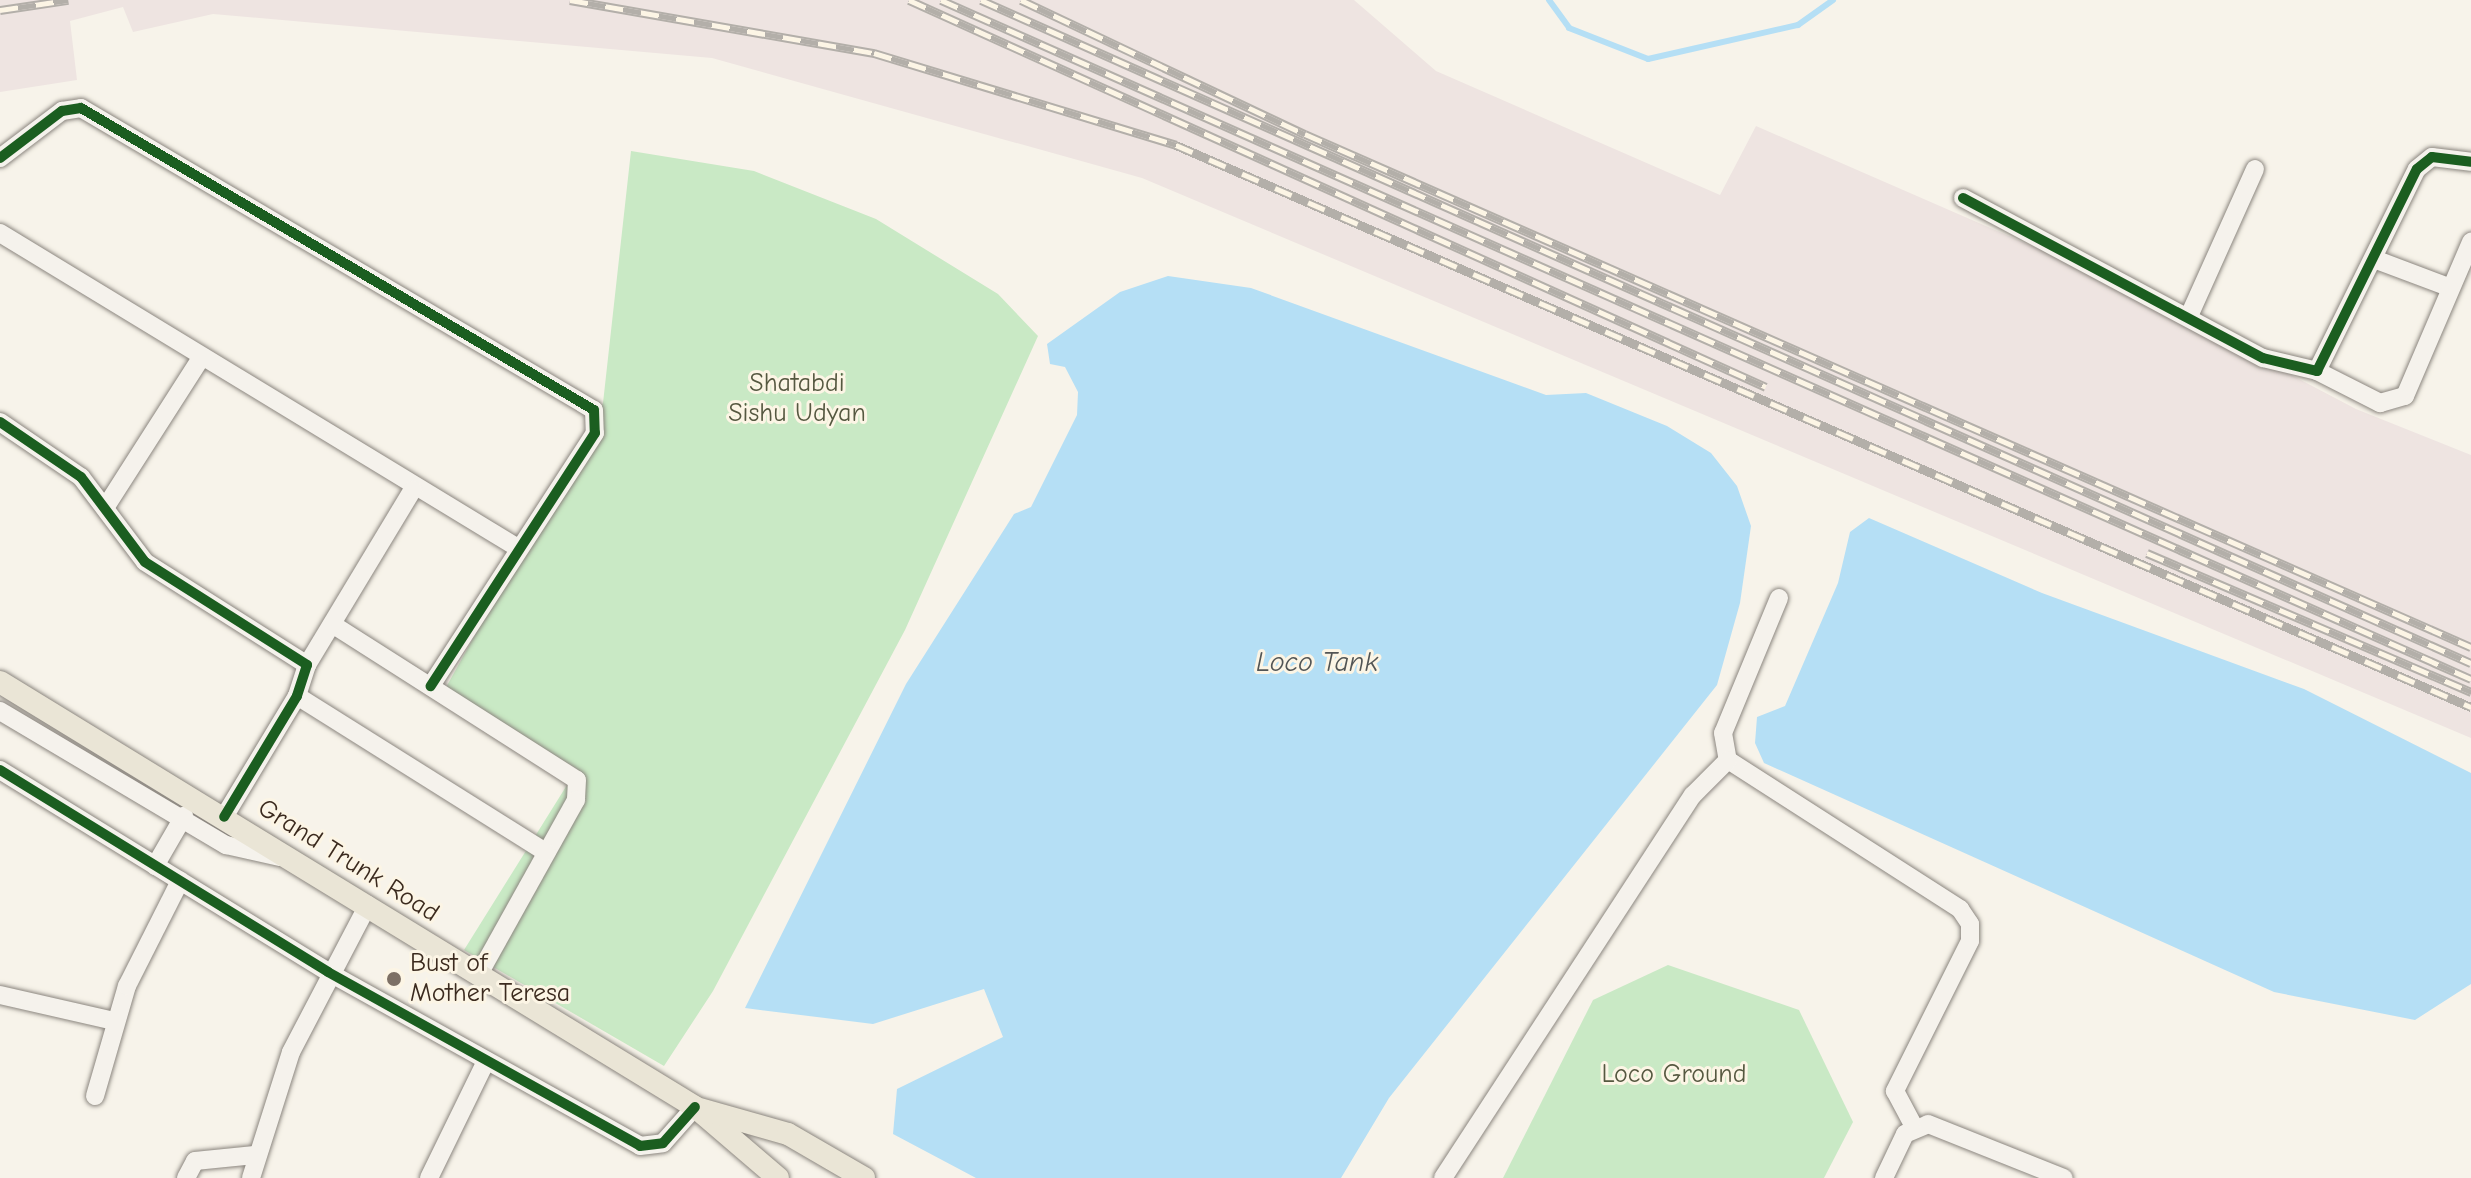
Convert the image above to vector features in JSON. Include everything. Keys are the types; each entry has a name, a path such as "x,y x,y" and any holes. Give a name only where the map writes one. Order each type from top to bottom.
{"main road":[{"name":"Grand Trunk Road","path":"0,682 695,1107 763,1174"},
{"path":"695,1107 788,1134 864,1178"}],"street":[{"path":"0,158 62,111 81,108 585,402 598,421 595,433 431,686"},
{"path":"2317,371 2417,169 2432,157 2471,162"},
{"path":"2189,316 2255,169"},
{"path":"1963,198 2263,358 2317,371 2394,403 2405,396 2471,242"},
{"path":"0,233 413,489 518,548"},
{"path":"2374,259 2451,288"},
{"path":"105,508 201,358"},
{"path":"0,422 63,461 105,508 125,546 145,562 307,665"},
{"path":"224,817 297,696 307,665 413,489"},
{"path":"1779,598 1723,733 1728,760 1960,909 1970,924 1970,941 1895,1091 1914,1126"},
{"path":"332,624 577,780 576,800 478,976"},
{"path":"297,696 546,852"},
{"path":"0,711 184,816 226,845 294,860"},
{"path":"1443,1178 1693,795 1728,760"},
{"path":"0,770 328,972 640,1146 663,1143 695,1107"},
{"path":"155,866 184,816"},
{"path":"95,1096 114,1021 180,881"},
{"path":"253,1168 328,972 368,905"},
{"path":"0,995 114,1021"},
{"path":"429,1178 486,1061"},
{"path":"1884,1178 1914,1126"},
{"path":"1914,1126 1947,1128 2064,1178"},
{"path":"186,1178 195,1161 253,1168 270,1178"}],"shaded area":[{"path":"0,0 1354,0 1436,71 1720,195 1756,126 2110,280 2356,409 2471,455 2471,738 1142,178 712,58 213,14 133,32 123,7 70,21 77,80 0,92"}],"green space":[{"name":"Shatabdi Sishu Udyan","path":"631,151 754,171 876,219 998,294 1038,336 905,630 713,991 664,1066 464,950 577,769 444,691 603,403"},
{"name":"Loco Ground","path":"1668,965 1799,1010 1853,1122 1824,1178 1503,1178 1593,1000"}],"water":[{"name":"Loco Tank","path":"1168,276 1251,288 1546,395 1586,393 1667,426 1711,453 1737,486 1751,526 1740,603 1717,685 1389,1098 1341,1178 976,1178 893,1134 897,1089 1003,1037 984,989 873,1024 745,1008 906,684 1014,514 1031,507 1077,415 1078,392 1065,367 1050,364 1047,344 1120,292"},
{"path":"1869,518 2042,593 2304,689 2471,773 2471,984 2415,1020 2274,992 1764,763 1755,743 1757,717 1785,706 1838,583 1850,532"}],"waterway":[{"path":"1549,0 1569,28 1648,59 1798,25 1833,0"}],"railway":[{"path":"0,10 68,0"},
{"path":"570,0 874,53 1176,145 2471,707"},
{"path":"909,0 1766,387"},
{"path":"941,0 2471,679"},
{"path":"981,0 2471,663"},
{"path":"1021,0 1305,134 2471,647"},
{"path":"2147,553 2471,692"}],"cycle path":[{"path":"0,158 62,111 81,108 594,410 595,433 431,686"},
{"path":"1963,198 2263,358 2317,371 2417,169 2432,157 2471,162"},
{"path":"0,422 81,477 145,562 307,665 297,696 224,817"},
{"path":"0,770 328,972 640,1146 663,1143 695,1107"}],"place":[{"name":"Bust of Mother Teresa","path":"394,979"}]}
